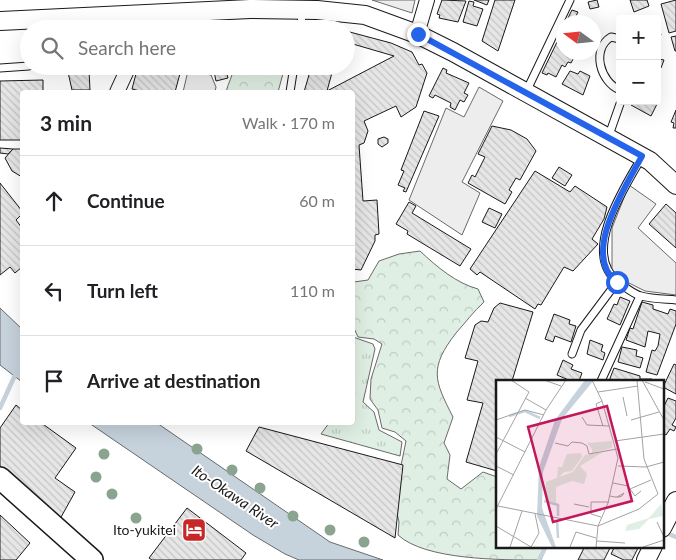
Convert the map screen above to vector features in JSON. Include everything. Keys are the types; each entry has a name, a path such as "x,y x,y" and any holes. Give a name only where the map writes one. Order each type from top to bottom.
{"main road":[{"path":"0,478 92,560"}],"street":[{"path":"418,34 427,0"},
{"path":"148,20 250,5 365,15 418,34 642,156 673,177"},
{"path":"0,21 20,21"},
{"path":"118,90 125,75"},
{"path":"664,524 676,501"},
{"path":"646,560 652,548"}],"lane":[{"path":"526,93 570,0"},
{"path":"301,20 303,10"},
{"path":"616,38 611,37 606,40 599,56 601,67 608,81 616,87"},
{"path":"0,68 20,67"},
{"path":"290,90 293,75"},
{"path":"608,138 620,105"},
{"path":"642,156 618,199 604,243 604,266 617,282 640,296 676,300"},
{"path":"572,354 581,330 617,282"},
{"path":"601,380 640,296"}],"green space":[{"path":"232,75 283,75 279,90 227,90"},
{"path":"420,251 454,279 478,289 484,302 447,345 438,365 438,383 453,417 444,443 450,455 447,479 461,489 483,472 496,477 496,548 546,548 541,560 485,559 444,554 410,543 398,535 399,522 394,500 406,441 395,432 382,428 378,410 370,399 371,379 382,344 374,339 358,337 355,330 355,282 368,280 379,261 399,254"},
{"path":"355,338 373,344 375,349 363,402 374,412 379,430 402,442 400,456 321,434 328,425 355,425"}],"shaded area":[{"path":"372,0 415,0 412,13"},
{"path":"187,75 211,75 216,87 215,90 183,90"},
{"path":"479,87 503,101 462,182 480,193 462,235 409,200 446,108 464,117"},
{"path":"629,185 656,204 638,228 676,263 676,295 645,291 629,283 612,270 612,228"}],"water":[{"path":"0,308 20,327 20,380 0,365"},
{"name":"Ito-Okawa River","path":"92,425 160,425 330,542 383,560 299,560 253,535"}],"building":[{"path":"442,0 466,1 458,22 439,18 440,15 437,14"},
{"path":"474,0 489,0 487,5"},
{"path":"495,0 515,0 498,51 482,41"},
{"path":"597,0 599,7 590,9 588,2"},
{"path":"630,0 647,0 649,6 634,12"},
{"path":"676,0 676,31 669,33 661,4"},
{"path":"469,1 474,2 473,6 483,9 477,26 463,22"},
{"path":"572,10 578,12 576,15 570,15"},
{"path":"355,33 391,43 412,52 419,65 422,64 427,73 416,107 401,117 396,106 364,121 368,131 364,143 359,145 363,201 377,200 379,234 375,235 375,241 361,270 355,269 355,90 329,90 394,56 355,45"},
{"path":"676,36 676,51 675,51 671,37"},
{"path":"556,44 556,60 573,60 571,63 568,62 565,67 562,65 556,77 548,73 547,75 542,73"},
{"path":"443,68 447,70 446,73 469,83 464,93 468,95 464,102 460,100 455,110 450,107 451,103 435,95 433,98 429,96"},
{"path":"570,71 578,74 580,71 590,76 583,95 562,84"},
{"path":"69,75 89,75 90,90 72,90"},
{"path":"136,75 180,75 176,90 132,89"},
{"path":"215,75 227,75 228,78 216,81"},
{"path":"309,75 331,75 327,90 305,90"},
{"path":"43,80 43,90 20,90 20,140 0,140 0,81"},
{"path":"631,105 656,105 651,116"},
{"path":"676,110 676,128 673,128 674,123 671,122"},
{"path":"424,111 439,116 406,192 403,191 405,188 398,185 404,171 401,170"},
{"path":"492,126 511,130 527,139 536,151 520,180 516,178 509,190 512,192 505,204 468,183 472,175 475,177 485,157 478,154"},
{"path":"384,137 388,139 388,143 382,147 378,144 378,139"},
{"path":"0,148 13,149 8,154 0,153"},
{"path":"13,149 20,149 20,176 12,171 5,158"},
{"path":"559,167 572,175 565,186 552,178"},
{"path":"535,171 570,192 575,186 607,207 604,219 592,239 598,244 573,271 564,267 541,305 538,304 535,309 480,272 477,275 470,269"},
{"path":"0,183 20,208 20,216 16,220 20,225 20,269 15,273 10,267 0,275"},
{"path":"409,202 416,206 412,213 471,249 460,266 407,234 408,231 396,224"},
{"path":"666,204 676,213 676,248 649,224"},
{"path":"489,208 502,214 495,228 482,222"},
{"path":"620,297 630,301 620,325 607,319 614,304 617,305"},
{"path":"642,302 653,305 653,309 668,314 670,309 676,311 676,324 657,375 646,372 652,350 655,351 658,346 660,334 648,331 645,347 626,340 630,328 633,329"},
{"path":"500,303 533,312 512,380 496,380 496,471 466,462 483,403 467,400 478,361 465,358 475,325 481,321 488,322 494,308"},
{"path":"554,314 570,320 569,324 576,326 571,342 555,336 553,342 545,339"},
{"path":"590,340 603,345 601,351 605,353 603,360 587,354"},
{"path":"622,347 637,350 636,356 643,358 640,368 618,362"},
{"path":"563,360 573,365 571,369 582,373 579,380 569,380 557,375"},
{"path":"674,364 676,365 676,394 664,388"},
{"path":"614,368 640,376 640,379 652,379 652,380 609,380"},
{"path":"668,398 676,401 676,418 672,425 676,427 674,431 670,429 666,435 664,434 664,406"},
{"path":"16,405 20,408 20,425 44,425 76,448 55,478 75,492 60,519 0,468 0,428"},
{"path":"259,427 403,465 395,538 246,451"},
{"name":"Ito-yukitei","path":"187,508 246,553 241,560 152,560 149,558"},
{"path":"0,515 30,543 16,560 0,560"},
{"path":"584,548 610,548 604,560 578,560"},
{"path":"614,548 638,548 632,560 624,560 611,554"}],"waterway":[{"path":"0,408 16,373"},
{"path":"671,535 676,537"},
{"path":"539,560 545,548"}],"place":[{"name":"Ito-yukitei","path":"194,530"}],"route":[{"path":"418,34 642,156 618,199 604,243 604,266 617,282"}]}
